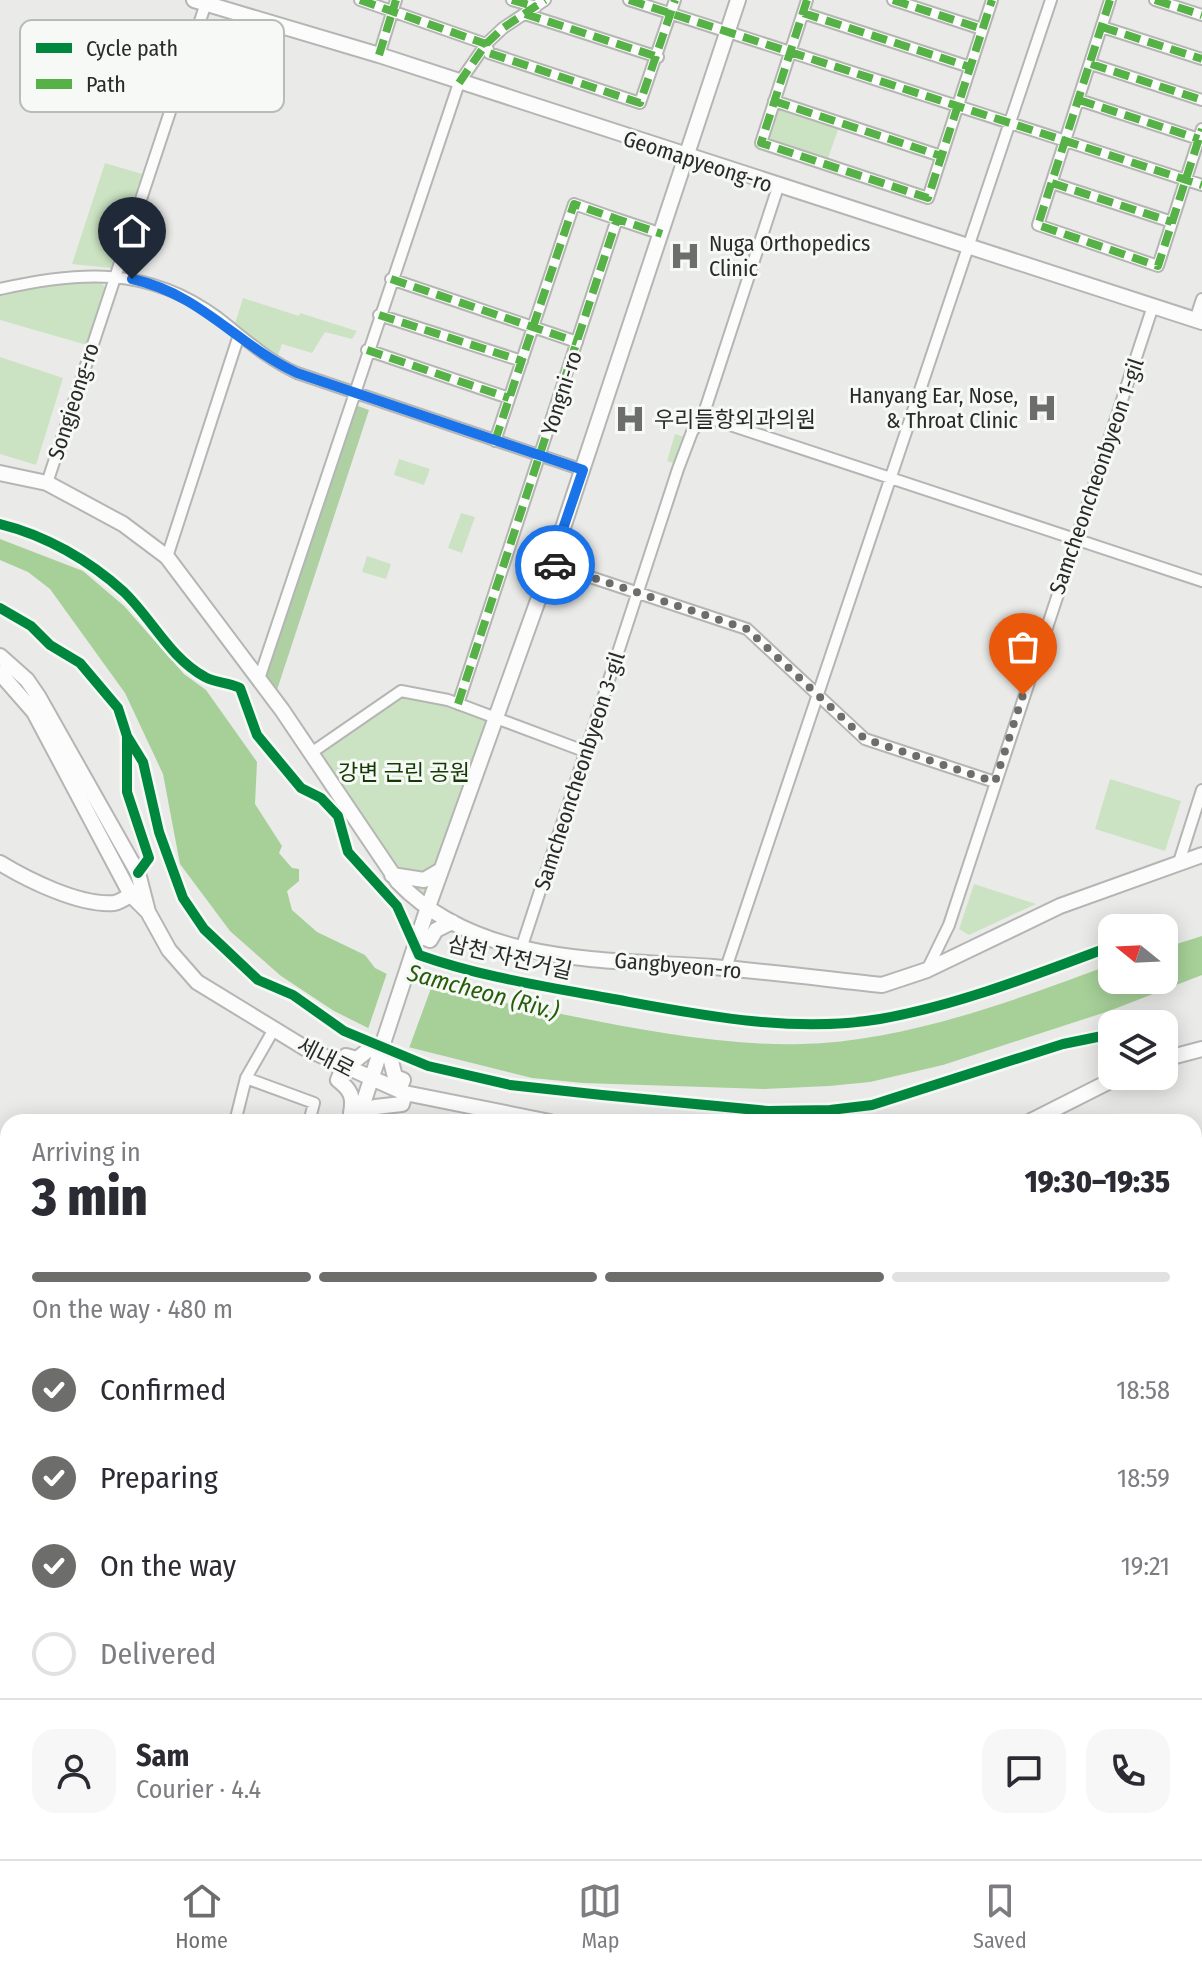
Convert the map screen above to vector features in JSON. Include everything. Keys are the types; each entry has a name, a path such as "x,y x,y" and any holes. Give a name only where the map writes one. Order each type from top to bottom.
{"street":[{"path":"360,0 394,5 486,44 489,53 640,103 675,0"},
{"path":"512,0 536,7"},
{"path":"259,679 459,83 486,44 503,28 545,0"},
{"name":"Yongni-ro","path":"360,1114 384,1060 427,910 551,564 738,0"},
{"path":"807,0 761,143 928,198 992,0"},
{"path":"726,968 1051,0"},
{"path":"1079,100 1141,120 1200,134 1158,266 1038,225 1110,0"},
{"path":"1156,0 1201,13"},
{"name":"Geomapyeong-ro","path":"202,1 264,20"},
{"path":"633,1 1202,185"},
{"path":"898,2 982,29"},
{"path":"379,55 394,5"},
{"path":"803,13 970,67"},
{"path":"525,14 658,57"},
{"name":"Geomapyeong-ro","path":"284,26 1198,321"},
{"path":"1102,27 1202,59"},
{"path":"1091,64 1202,100"},
{"path":"774,101 941,156"},
{"name":"Songjeong-ro","path":"47,483 167,112"},
{"path":"1052,183 1172,222"},
{"name":"Samcheoncheonbyeon 3-gil","path":"521,949 637,592 683,456 703,416 778,187"},
{"path":"495,441 574,204 662,234"},
{"name":"Yongni-ro","path":"458,704 617,219"},
{"path":"0,289 63,277 115,275 176,293 239,335 266,359 353,393 583,470"},
{"path":"391,279 577,342"},
{"path":"1198,321 1202,299"},
{"name":"Samcheoncheonbyeon 1-gil","path":"927,970 949,925 1153,306"},
{"path":"379,315 522,361"},
{"path":"167,557 239,335"},
{"path":"367,350 509,398"},
{"path":"703,416 1202,581"},
{"name":"Gangbyeon-ro","path":"0,473 47,483 123,524 167,557 259,679 392,875 427,910 451,924 521,949 882,985 927,970 1060,906 1202,855"},
{"path":"551,564 747,629 865,739 995,782"},
{"name":"세내로","path":"0,656 27,680 38,696 169,950 197,982 342,1067 402,1091 512,1114"},
{"name":"세내로","path":"0,673 34,712 138,891"},
{"path":"311,753 401,691 458,704 584,751"},
{"path":"1179,862 1202,790"},
{"path":"0,863 32,882 71,895 115,903 138,891"},
{"path":"392,875 424,880 441,870"},
{"path":"420,936 430,940 436,930 451,924"},
{"path":"237,1114 246,1078 274,1029"},
{"path":"352,1114 354,1101 349,1088 338,1080 346,1056 361,1057 372,1047 395,1077 403,1080 402,1104 375,1107 371,1114"},
{"path":"1178,1055 1202,1049"},
{"path":"246,1078 314,1103 311,1114"},
{"path":"1045,1114 1098,1087"}],"green space":[{"path":"779,105 840,124 827,161 769,142 766,136"},
{"path":"105,163 142,174 111,268 72,264"},
{"path":"86,278 101,282 106,289 87,345 0,320 0,295"},
{"path":"243,298 357,331 352,339 325,332 312,353 282,344 275,363 233,330"},
{"path":"0,357 63,378 36,465 0,454"},
{"path":"675,434 684,437 676,464 667,461"},
{"path":"399,459 430,469 424,485 394,475"},
{"path":"461,513 475,517 462,553 448,548"},
{"path":"367,556 391,564 386,579 362,572"},
{"name":"강변 근린 공원","path":"401,691 496,718 428,907 411,896 311,753"},
{"path":"1110,779 1181,801 1165,851 1095,829"},
{"path":"974,884 1036,904 969,935 959,929"}],"shaded area":[{"path":"355,405 369,410 276,693 265,678"},
{"path":"0,539 83,571 124,606 184,674 206,690 257,762 255,804 282,846 279,853 292,868 299,869 299,881 287,891 292,910 317,932 365,955 375,968 387,974 409,970 436,986 465,995 633,1028 761,1044 801,1044 880,1036 999,1005 1098,969 1098,994 1153,994 1112,1010 1098,1010 1098,1015 943,1065 870,1082 829,1086 764,1089 583,1083 532,1078 404,1046 334,1011 281,976 230,931 180,864 163,774 125,693 50,589 28,572 0,560"},
{"path":"1202,936 1202,975 1178,984 1178,944"}],"pier":[{"path":"410,966 434,980 408,1051 367,1032 388,970"}],"marked path":[{"path":"360,0 486,44 489,53 640,103 675,0"},
{"path":"379,55 396,0"},
{"path":"512,0 536,7"},
{"path":"459,83 486,44 503,28 545,0"},
{"path":"629,0 1202,185"},
{"path":"807,0 761,143 928,198 992,0"},
{"path":"893,0 982,29"},
{"path":"1110,0 1038,225 1158,266 1202,129"},
{"path":"1155,0 1202,15"},
{"path":"803,13 970,67"},
{"path":"525,14 658,57"},
{"path":"1102,27 1202,59"},
{"path":"1091,64 1202,100"},
{"path":"1079,100 1199,139"},
{"path":"774,101 941,156"},
{"path":"1052,183 1172,222"},
{"path":"495,441 574,204 617,219"},
{"path":"458,704 617,219 662,234"},
{"path":"391,279 577,342"},
{"path":"379,315 522,361"},
{"path":"367,350 509,398"}],"cycle path":[{"name":"삼천 자전거길","path":"0,524 50,542 96,569 124,592 182,660 209,679 240,688 257,735 301,788 321,798 338,816 348,852 397,906 419,955 513,980 675,1010 743,1020 812,1024 880,1019 939,1006 1098,951"},
{"path":"0,608 31,626 50,645 80,663 118,708 127,736 127,792 149,858 138,873"},
{"path":"127,736 143,762 159,832 183,898 204,929 258,980 293,995 344,1031 428,1066 510,1085 768,1111 830,1110 872,1105 1063,1044 1098,1037"}],"way so far":[{"path":"555,565 747,629 865,739 995,782 1023,695"}],"place":[{"name":"Nuga Orthopedics Clinic","path":"685,256"},
{"name":"Hanyang Ear, Nose, & Throat Clinic","path":"1042,408"},
{"name":"우리들항외과의원","path":"630,419"}],"route":[{"path":"132,279 176,293 214,315 266,359 297,373 583,470 551,564 555,565"}],"water label":[{"name":"Samcheon (Riv.)","path":"483,992"}]}
